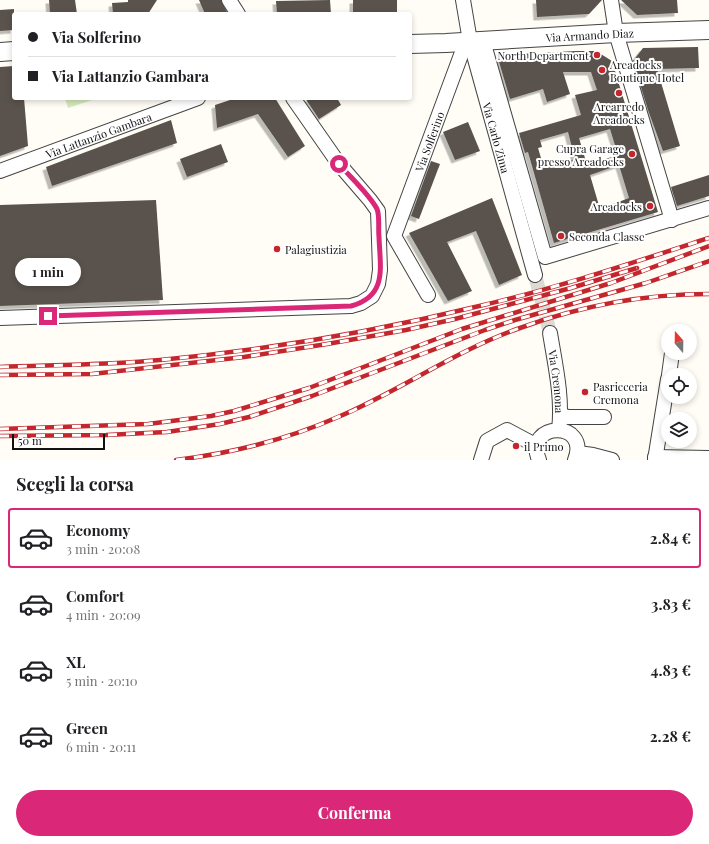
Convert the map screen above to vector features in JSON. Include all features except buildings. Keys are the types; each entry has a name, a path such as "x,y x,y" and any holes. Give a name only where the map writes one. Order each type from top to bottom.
{"street":[{"path":"229,0 237,12"},
{"name":"Via Carlo Zima","path":"463,0 545,257 672,220"},
{"path":"611,0 616,33 672,220 709,208"},
{"name":"Via Armando Diaz","path":"476,41 616,33 709,30"},
{"path":"412,44 476,41"},
{"name":"Via Carlo Zima","path":"476,41 535,275"},
{"name":"Via Solferino","path":"428,296 394,236 461,55 476,41"},
{"path":"0,52 12,51"},
{"name":"Via Lattanzio Gambara","path":"0,171 193,100"},
{"path":"0,318 351,306 361,303 372,296 378,284 380,270 378,211 339,164 294,100"},
{"name":"Via Cremona","path":"550,333 561,415 559,430"},
{"path":"664,404 655,458 709,458"},
{"path":"561,415 568,418 604,417"},
{"path":"481,460 487,441 507,430 537,446"},
{"path":"539,460 536,453 540,439 552,430 566,431 576,440 577,457 593,455 612,460"}],"green space":[{"path":"66,100 92,100 68,108"}],"tunnel":[{"path":"535,275 550,333"}],"railway":[{"path":"0,367 140,362 239,351 358,332 505,300 593,275 709,238"},
{"path":"0,429 148,424 211,416 234,411 309,388 462,329 611,283 709,246"},
{"path":"0,436 106,435 167,432 220,424 249,417 312,396 485,330 646,283 709,261"},
{"path":"0,375 92,374 244,357 327,344 406,330 455,319 571,288 637,268"},
{"path":"176,460 218,454 279,439 318,425 361,407 496,337 543,320 566,313 637,299 661,296 709,294"}],"place":[{"name":"North Department","path":"597,55"},
{"name":"Areadocks Boutique Hotel","path":"602,70"},
{"name":"Arearredo Areadocks","path":"619,93"},
{"name":"Cupra Garage presso Areadocks","path":"632,154"},
{"name":"Areadocks","path":"650,206"},
{"name":"Seconda Classe","path":"561,236"},
{"name":"Palagiustizia","path":"277,249"},
{"name":"Pasricceria Cremona","path":"585,392"},
{"name":"il Primo","path":"516,446"}],"route":[{"path":"48,316 351,306 361,303 372,296 378,284 380,270 378,211 339,164"}]}
